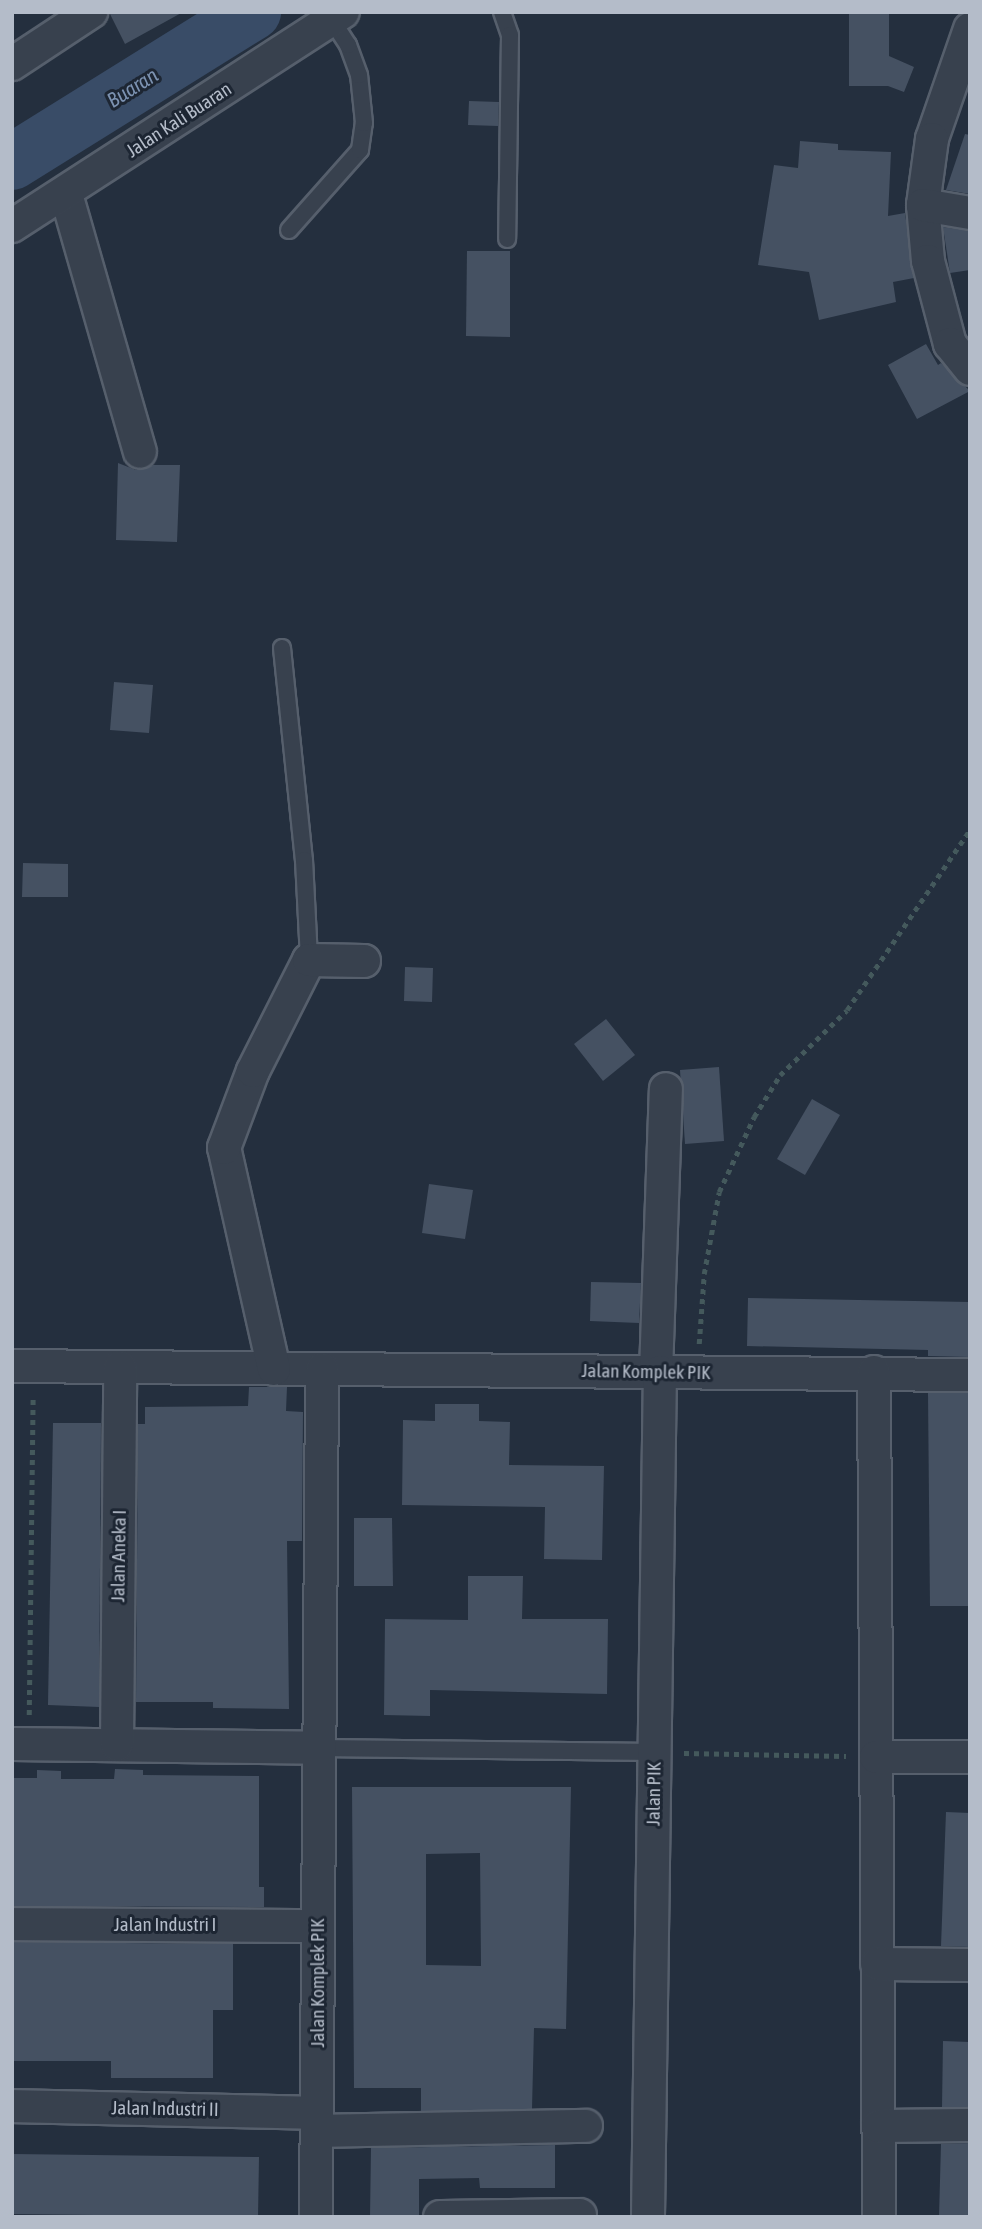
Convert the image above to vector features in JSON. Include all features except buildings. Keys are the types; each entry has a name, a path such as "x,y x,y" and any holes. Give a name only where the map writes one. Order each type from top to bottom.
{"street":[{"path":"12,64 91,12"},
{"name":"Jalan Kali Buaran","path":"12,226 66,194 338,16"},
{"path":"970,29 932,139 923,205 928,261 950,344 970,369"},
{"path":"66,194 140,452"},
{"path":"923,205 970,213"},
{"path":"274,1368 224,1148 253,1071 309,960 364,961"},
{"name":"Jalan PIK","path":"648,2217 658,1372 666,1089"},
{"name":"Jalan Komplek PIK","path":"23,1366 736,1374 837,1371 970,1375"},
{"name":"Jalan Aneka I","path":"117,1745 120,1367"},
{"name":"Jalan Komplek PIK","path":"316,2217 322,1369"},
{"path":"874,1372 879,2217"},
{"path":"21,1744 320,1748"},
{"path":"876,1757 970,1757"},
{"name":"Jalan Industri I","path":"12,1924 318,1926"},
{"path":"877,1964 970,1965"},
{"name":"Jalan Industri II","path":"12,2106 317,2122 586,2126"},
{"path":"878,2126 970,2125"},
{"path":"440,2217 580,2215"}],"lane":[{"path":"502,12 510,35 507,239"},
{"path":"289,230 360,150 364,123 359,75 338,16"},
{"path":"282,648 304,860 309,960"},
{"path":"320,1748 655,1752"}],"path":[{"path":"697,1373 704,1274 714,1213 719,1192 754,1117 780,1075 847,1010 970,830"},
{"path":"21,1744 23,1366"},
{"path":"655,1752 876,1757"}],"waterway":[{"name":"Buaran","path":"12,162 253,12"}]}
